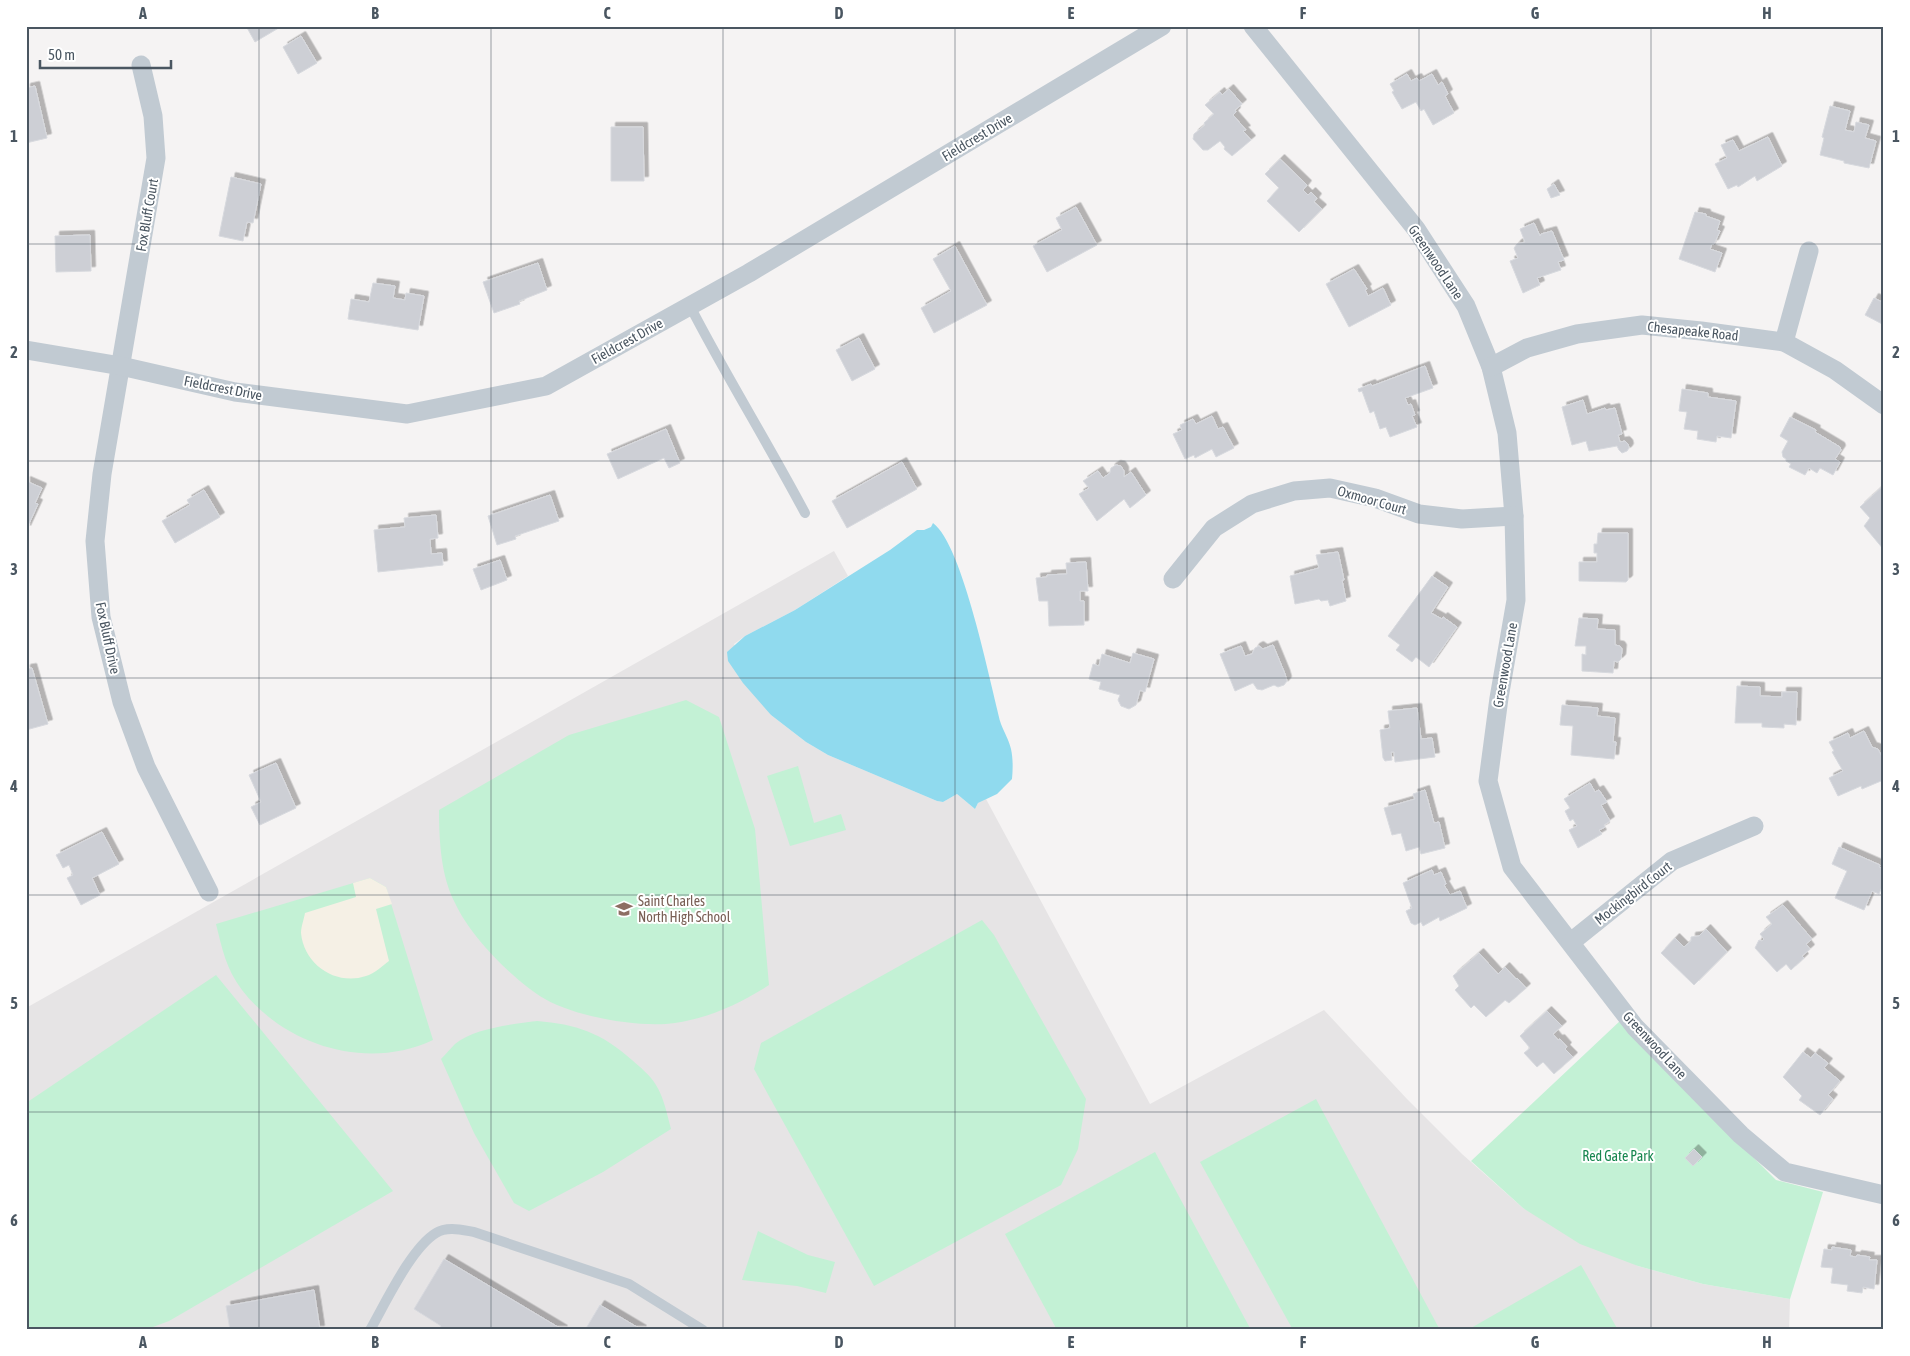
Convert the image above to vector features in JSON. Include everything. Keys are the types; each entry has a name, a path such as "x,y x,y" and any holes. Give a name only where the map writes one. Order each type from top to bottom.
{"street":[{"name":"Fieldcrest Drive","path":"26,350 121,366 235,392 407,414 546,386 749,273 1162,26"},
{"name":"Greenwood Lane","path":"1253,26 1416,230 1466,306 1492,367 1507,433 1514,516 1516,600 1499,698 1488,781 1512,867 1636,1027 1741,1135 1785,1172 1884,1195"},
{"name":"Fox Bluff Court","path":"121,366 156,158 153,116 141,65"},
{"path":"1784,342 1808,251"},
{"name":"Chesapeake Road","path":"1492,367 1527,348 1577,334 1642,325 1700,330 1784,342 1835,370 1884,405"},
{"name":"Fox Bluff Drive","path":"121,366 102,474 95,541 101,617 122,702 146,767 209,892"},
{"name":"Oxmoor Court","path":"1173,578 1214,528 1252,504 1294,491 1330,488 1375,498 1419,514 1462,519 1514,516"},
{"name":"Mockingbird Court","path":"1571,942 1672,861 1754,826"}],"lane":[{"path":"690,306 718,360 773,453 805,513"},
{"path":"370,1330 406,1265 436,1232 452,1229 474,1232 629,1284 704,1330"}],"shaded area":[{"name":"Saint Charles North High School","path":"834,551 848,576 795,610 745,636 734,644 771,715 806,742 828,755 937,801 943,802 957,794 975,809 978,803 986,799 1150,1104 1324,1010 1407,1099 1462,1154 1523,1208 1638,1266 1703,1284 1790,1299 1789,1330 26,1330 26,1008"}],"green space":[{"path":"686,700 719,717 755,829 769,985 724,1009 688,1021 675,1023 644,1024 608,1020 573,1011 545,999 520,981 494,957 462,916 450,893 444,870 440,846 439,810 569,735"},
{"path":"798,766 814,823 841,814 846,830 790,846 767,776"},
{"path":"370,878 386,887 433,1040 408,1049 382,1053 355,1053 329,1048 304,1039 281,1026 260,1009 242,990 232,974 225,958 216,924"},
{"path":"982,920 994,935 1086,1099 1078,1149 1061,1185 874,1286 754,1069 761,1043"},
{"path":"216,975 393,1191 169,1321 145,1330 26,1330 26,1103"},
{"name":"Red Gate Park","path":"1621,1020 1776,1180 1823,1192 1790,1299 1703,1284 1638,1266 1580,1244 1523,1208 1471,1161"},
{"path":"537,1021 551,1022 588,1032 621,1051 645,1071 656,1085 671,1129 603,1172 529,1211 514,1203 474,1133 441,1059 455,1044 472,1034 483,1030"},
{"path":"1316,1099 1440,1330 1293,1330 1200,1162"},
{"path":"1155,1152 1251,1330 1057,1330 1005,1234"},
{"path":"758,1231 808,1255 835,1262 826,1293 797,1286 742,1280"},
{"path":"1581,1265 1618,1330 1472,1330 1471,1328"}],"sand":[{"path":"370,878 386,887 392,904 376,909 389,961 375,972 366,976 344,978 333,975 315,963 308,955 303,944 301,928 305,913 356,897 353,883"}],"water":[{"path":"933,523 944,536 965,585 983,648 1001,724 1012,752 1012,779 997,794 978,803 975,809 957,794 943,802 937,801 828,755 806,742 771,715 743,683 728,661 727,652 745,636 795,610 890,550 917,530 931,527"}],"building":[{"path":"246,26 282,26 255,42"},
{"path":"301,36 317,63 298,74 283,47"},
{"path":"1407,74 1411,81 1417,78 1419,81 1432,74 1438,85 1442,82 1448,94 1445,96 1454,113 1433,125 1424,109 1421,111 1416,102 1402,109 1392,92 1394,91 1390,84"},
{"path":"35,86 47,138 26,143 26,88"},
{"path":"1229,89 1242,104 1235,110 1236,112 1233,115 1246,130 1243,131 1251,140 1232,156 1224,149 1225,147 1220,141 1208,150 1203,150 1193,139 1194,134 1214,114 1205,105 1220,92 1222,95"},
{"path":"1830,106 1850,111 1845,130 1854,132 1856,122 1869,125 1865,138 1876,141 1869,168 1844,163 1844,161 1820,155 1824,138 1822,137"},
{"path":"611,127 643,127 644,181 611,181"},
{"path":"1768,137 1782,166 1757,181 1755,176 1738,187 1737,185 1728,189 1715,164 1727,158 1721,145 1733,140 1739,151"},
{"path":"1280,159 1307,185 1303,190 1308,195 1311,192 1317,198 1314,202 1322,209 1299,232 1267,201 1279,188 1265,174"},
{"path":"231,177 261,184 253,223 247,222 243,241 219,236"},
{"path":"1554,184 1560,195 1551,198 1547,189"},
{"path":"1076,207 1097,245 1047,272 1033,246 1062,230 1056,218"},
{"path":"1695,212 1706,214 1706,216 1720,221 1717,230 1720,231 1710,249 1722,253 1715,272 1679,259"},
{"path":"1534,223 1540,236 1552,231 1564,260 1558,262 1561,270 1537,278 1540,285 1523,293 1510,261 1518,258 1514,248 1517,244 1525,242 1520,229"},
{"path":"90,235 91,271 56,272 55,236"},
{"path":"955,246 987,305 934,333 921,308 951,291 933,259"},
{"path":"538,263 547,290 519,301 520,304 494,313 483,282"},
{"path":"1354,269 1367,289 1365,290 1368,296 1383,288 1391,305 1349,327 1326,284"},
{"path":"373,283 395,286 393,298 405,300 406,293 424,296 418,330 348,319 351,299 369,302"},
{"path":"1874,298 1884,303 1884,325 1865,315"},
{"path":"859,338 875,369 852,381 836,350"},
{"path":"1425,366 1433,388 1405,398 1408,405 1411,404 1415,415 1412,416 1417,427 1390,437 1386,427 1380,429 1374,411 1370,413 1362,391 1359,392 1358,389 1371,384 1372,386"},
{"path":"1682,389 1708,393 1708,397 1736,401 1731,438 1717,436 1716,442 1697,439 1698,431 1684,429 1687,412 1679,411"},
{"path":"1583,400 1587,414 1605,408 1606,410 1615,408 1622,434 1618,435 1620,442 1625,441 1628,444 1629,448 1627,451 1622,453 1617,446 1589,451 1586,441 1572,445 1562,407"},
{"path":"1212,416 1218,429 1223,427 1234,448 1216,457 1212,449 1195,458 1194,455 1185,459 1173,434 1182,430 1180,425 1193,419 1196,424"},
{"path":"1790,417 1816,430 1815,432 1840,447 1841,450 1835,459 1840,462 1833,475 1820,468 1817,473 1809,468 1805,475 1789,467 1791,464 1783,457 1782,452 1788,441 1780,436"},
{"path":"666,429 680,463 669,468 664,458 618,479 607,454"},
{"path":"902,462 917,489 847,528 832,501"},
{"path":"1116,465 1121,466 1124,471 1124,477 1131,472 1146,495 1130,508 1124,499 1097,521 1079,494 1089,488 1083,481 1098,471 1103,478"},
{"path":"26,481 42,488 35,503 38,504 26,530"},
{"path":"1884,485 1884,550 1864,526 1870,518 1860,507"},
{"path":"204,490 220,517 175,543 162,521 190,505 187,500"},
{"path":"550,495 559,521 515,536 516,539 497,545 488,516"},
{"path":"436,515 438,538 430,539 431,554 442,553 443,565 378,572 374,530 405,527 404,518"},
{"path":"1598,533 1628,533 1628,580 1626,582 1579,581 1579,562 1597,562 1594,544 1597,544"},
{"path":"1338,552 1346,601 1330,606 1328,600 1321,601 1319,599 1295,604 1290,576 1319,568 1316,555"},
{"path":"500,560 507,580 481,590 473,569"},
{"path":"1086,562 1088,591 1080,591 1080,601 1084,601 1084,625 1049,626 1048,601 1039,601 1036,578 1047,577 1047,575 1067,574 1066,563"},
{"path":"1432,576 1448,587 1431,613 1442,619 1443,617 1457,627 1429,667 1416,657 1412,662 1396,650 1400,645 1388,636"},
{"path":"1579,618 1598,619 1597,629 1615,630 1615,645 1620,646 1622,649 1621,659 1618,662 1614,661 1613,673 1582,671 1582,654 1586,655 1586,646 1575,646"},
{"path":"1273,645 1287,681 1284,685 1278,687 1274,685 1262,690 1257,689 1253,683 1235,691 1220,654 1241,646 1245,656 1252,654 1255,648 1259,646 1263,649"},
{"path":"1133,653 1154,659 1145,692 1140,690 1136,705 1129,709 1121,706 1118,700 1120,695 1099,689 1101,682 1089,679 1093,664 1099,666 1102,654 1130,663"},
{"path":"32,668 48,724 26,730 26,669"},
{"path":"1737,686 1760,687 1760,696 1782,697 1782,692 1797,692 1796,725 1784,724 1784,728 1762,727 1762,723 1735,723"},
{"path":"1562,705 1598,708 1597,716 1615,718 1613,742 1616,742 1614,759 1571,755 1573,726 1560,725"},
{"path":"1417,708 1421,739 1432,738 1435,757 1395,762 1394,752 1391,752 1392,760 1385,761 1380,730 1390,728 1388,711"},
{"path":"1864,731 1872,747 1878,749 1884,761 1884,782 1881,781 1862,789 1861,786 1838,796 1829,778 1843,771 1832,752 1834,751 1829,742 1848,733 1850,738"},
{"path":"276,763 296,808 260,825 251,807 261,802 249,775"},
{"path":"1590,783 1595,792 1599,790 1607,802 1601,805 1610,821 1599,830 1602,834 1578,848 1569,830 1577,826 1573,819 1570,821 1565,811 1570,808 1564,799"},
{"path":"1425,790 1434,823 1439,822 1445,848 1421,854 1419,847 1406,851 1401,833 1392,835 1384,808 1415,799 1413,794"},
{"path":"102,832 119,864 92,878 100,895 81,905 67,878 73,875 69,865 63,868 56,855"},
{"path":"1839,847 1880,865 1879,867 1884,869 1884,882 1879,894 1872,891 1864,910 1835,898 1847,871 1832,864"},
{"path":"1432,870 1434,875 1441,872 1446,884 1444,885 1450,895 1460,891 1467,908 1440,921 1439,917 1423,926 1421,922 1415,925 1411,923 1406,911 1412,908 1403,883"},
{"path":"1783,905 1812,939 1806,944 1810,949 1802,956 1804,958 1791,970 1786,964 1777,972 1755,948 1759,940 1762,941 1764,939 1760,934 1772,924 1766,917"},
{"path":"1706,929 1727,952 1694,985 1661,953 1675,938 1684,947 1691,941 1691,937 1699,936"},
{"path":"1479,953 1498,974 1505,967 1526,988 1509,1003 1505,1000 1486,1017 1474,1005 1471,1008 1455,990 1459,986 1453,976"},
{"path":"1547,1011 1562,1026 1553,1034 1567,1047 1565,1049 1573,1057 1554,1074 1543,1062 1537,1067 1524,1053 1530,1048 1520,1036"},
{"path":"1803,1052 1811,1058 1815,1053 1828,1063 1824,1068 1840,1081 1828,1095 1833,1099 1820,1115 1799,1100 1802,1096 1783,1077"},
{"path":"1882,1090 1884,1090 1884,1139 1882,1139"},
{"path":"1694,1149 1702,1157 1693,1166 1685,1158"},
{"path":"1832,1247 1851,1250 1850,1256 1856,1257 1857,1255 1870,1257 1869,1260 1877,1260 1874,1289 1863,1287 1862,1293 1847,1291 1848,1285 1831,1283 1833,1268 1821,1267 1824,1249 1832,1250"},
{"path":"444,1259 563,1330 439,1330 441,1326 414,1309"},
{"path":"314,1290 320,1330 230,1330 226,1306"},
{"path":"600,1305 642,1330 585,1330"}],"place":[{"name":"Saint Charles North High School","path":"624,909"}]}
